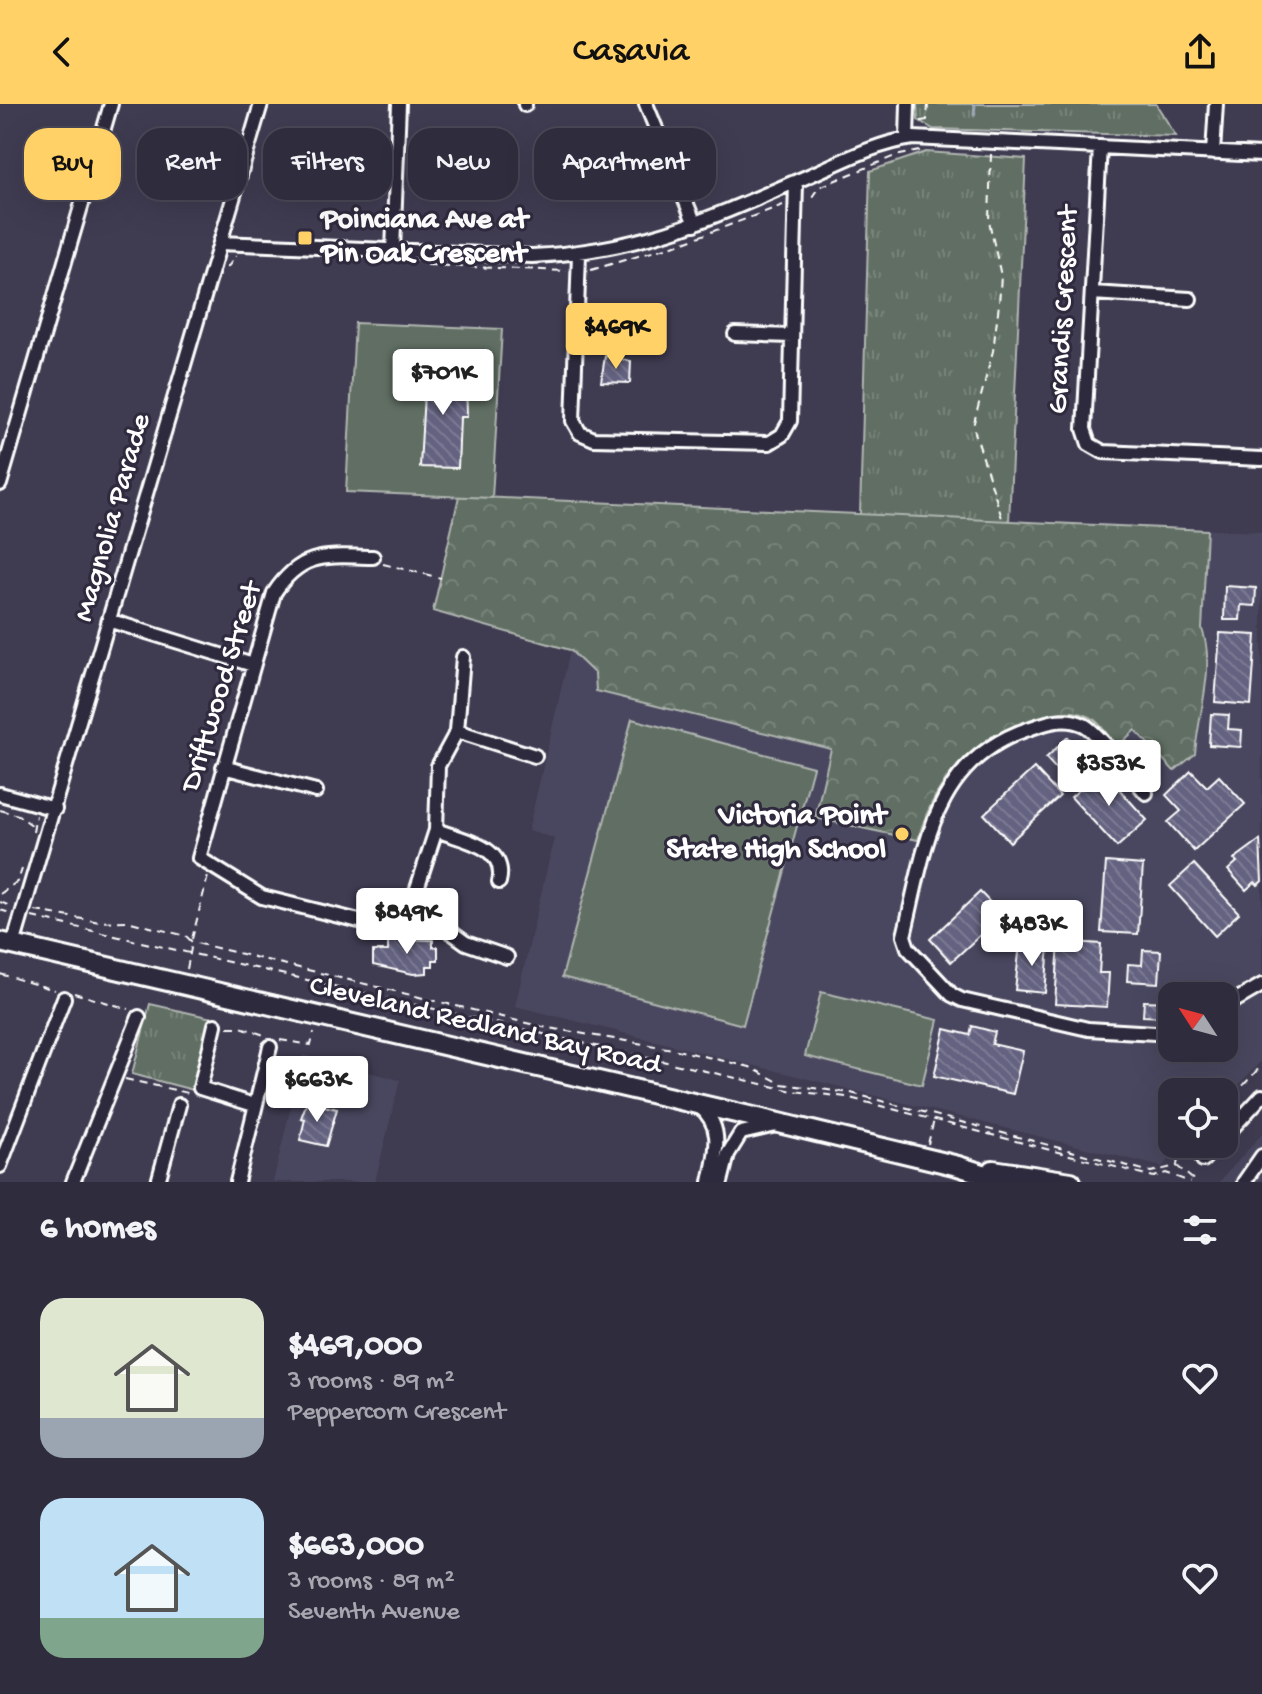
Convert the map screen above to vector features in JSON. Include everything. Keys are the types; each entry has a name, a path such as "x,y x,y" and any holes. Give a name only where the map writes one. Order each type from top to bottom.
{"highway":[{"name":"Cleveland Redland Bay Road","path":"6,944 779,1123 958,1166 1008,1182"},
{"name":"Cleveland Redland Bay Road","path":"958,1166 1071,1182"}],"street":[{"path":"0,484 111,104"},
{"name":"Magnolia Parade","path":"6,944 22,913 55,809 261,104"},
{"path":"393,250 399,104"},
{"path":"646,104 695,224"},
{"path":"907,139 908,104"},
{"path":"1213,153 1216,104"},
{"path":"220,243 579,254 655,239 869,150 907,139 1262,155"},
{"name":"Grandis Crescent","path":"1100,147 1084,429 1089,444 1103,452 1262,459"},
{"path":"579,254 573,421 580,433 594,439 769,443 782,435 790,421 796,182"},
{"path":"1092,293 1190,299"},
{"path":"735,334 792,336"},
{"name":"Driftwood Street","path":"199,858 274,593 287,574 303,562 324,556 373,557"},
{"path":"111,621 253,665"},
{"path":"199,858 262,897 363,922 387,923 412,904 436,830 438,766 457,731 463,657"},
{"path":"1146,793 1086,725 1060,719 1000,741 950,786 932,818 904,936 908,948 952,995 962,1000 1088,1029 1158,1033"},
{"path":"457,731 535,756"},
{"path":"223,767 316,791"},
{"path":"0,794 55,809"},
{"path":"436,830 488,850 498,857 502,870 499,882"},
{"path":"412,904 466,943 507,957"},
{"path":"1238,999 1262,985"},
{"path":"0,1166 5,1133 64,998"},
{"path":"73,1182 139,1017"},
{"path":"215,1025 200,1088 254,1105"},
{"path":"237,1182 272,1043"},
{"path":"1238,1122 1262,1096"},
{"path":"697,1104 709,1114 717,1132 710,1182"},
{"path":"158,1182 179,1105"},
{"path":"721,1182 728,1154 741,1133 779,1123"},
{"path":"1244,1182 1262,1156"}],"path":[{"path":"920,121 927,120 928,104"},
{"path":"812,197 819,187 895,156 932,151"},
{"path":"998,153 991,152 988,197 1001,276 999,304 993,351 973,426 1002,518"},
{"path":"227,268 237,256 245,256"},
{"path":"373,557 384,565 441,578"},
{"path":"0,810 18,815 34,826"},
{"path":"32,840 35,820"},
{"path":"183,985 209,871 199,858"},
{"path":"0,894 18,881 23,867"},
{"path":"0,902 22,913 54,911 100,922 127,921 192,941 543,1027 673,1049 750,1067 782,1084 851,1093 1154,1177 1166,1173 1190,1182"},
{"path":"0,910 793,1091 846,1097 935,1116 1151,1172 1177,1166"},
{"path":"215,1025 266,1034 272,1043 286,1039 311,1045 318,1017"},
{"path":"1238,1091 1262,1065"},
{"path":"115,1075 138,1084 147,1082 182,1093 200,1088"},
{"path":"924,1158 935,1116"},
{"path":"1177,1166 1178,1158"},
{"path":"1177,1166 1196,1182"}],"shaded area":[{"name":"Victoria Point State High School","path":"459,496 1262,532 1262,1060 1238,1085 1238,1078 1158,1078 1158,1158 1170,1158 1162,1167 515,1006 554,838 528,831 570,651 433,611"},
{"path":"303,1055 400,1080 375,1182 273,1182"},
{"path":"1262,1134 1262,1182 1219,1182"}],"green space":[{"path":"917,104 1156,104 1176,136 933,129 918,120"},
{"path":"926,152 1026,159 1009,522 860,515 870,171"},
{"path":"355,323 502,329 492,498 346,492"},
{"path":"459,496 1207,530 1202,629 1207,675 1195,754 1174,771 1135,730 1117,747 1092,718 1080,713 1058,712 1008,729 973,752 945,781 925,818 918,840 815,818 831,749 596,691 595,674 570,650 433,611"},
{"path":"632,719 813,767 743,1025 562,977"},
{"path":"821,992 938,1020 922,1085 805,1056"},
{"path":"150,1004 212,1018 193,1090 132,1074"}],"building":[{"path":"605,356 631,361 630,383 601,382"},
{"path":"437,358 448,359 447,371 466,372 467,417 460,417 458,468 420,467 425,374 436,374"},
{"path":"1225,586 1256,588 1255,606 1241,605 1240,620 1224,620"},
{"path":"1220,633 1256,635 1251,705 1215,702"},
{"path":"1211,714 1229,715 1228,729 1242,730 1241,747 1209,745"},
{"path":"1068,737 1090,760 1078,772 1067,761 1057,770 1046,758"},
{"path":"1134,744 1151,763 1141,773 1124,754"},
{"path":"1034,768 1060,796 1010,842 984,814"},
{"path":"1102,770 1147,820 1117,847 1071,797"},
{"path":"1191,771 1207,787 1219,776 1245,804 1194,851 1168,822 1181,811 1166,795"},
{"path":"1260,840 1262,881 1258,885 1255,882 1246,890 1228,870 1237,862 1234,859"},
{"path":"1106,862 1143,865 1138,934 1101,932"},
{"path":"1194,864 1239,913 1215,936 1170,886"},
{"path":"980,892 1002,915 951,962 930,939"},
{"path":"388,939 433,940 433,947 438,947 438,960 433,960 433,966 427,966 427,973 413,974 373,965 373,951 388,951"},
{"path":"1059,941 1101,944 1099,973 1109,973 1107,1007 1055,1004"},
{"path":"1020,943 1049,946 1045,993 1015,990"},
{"path":"1143,950 1161,951 1159,982 1127,981 1128,964 1142,965"},
{"path":"1144,1001 1158,1002 1158,1017 1143,1016"},
{"path":"972,1026 995,1032 992,1044 1023,1051 1013,1094 934,1076 945,1029 970,1035"},
{"path":"307,1102 337,1109 326,1146 300,1140 305,1119 301,1118"}],"waterway":[{"path":"974,115 975,104"}],"place":[{"name":"Poinciana Ave at Pin Oak Crescent","path":"305,238"},
{"name":"Victoria Point State High School","path":"902,834"}]}
